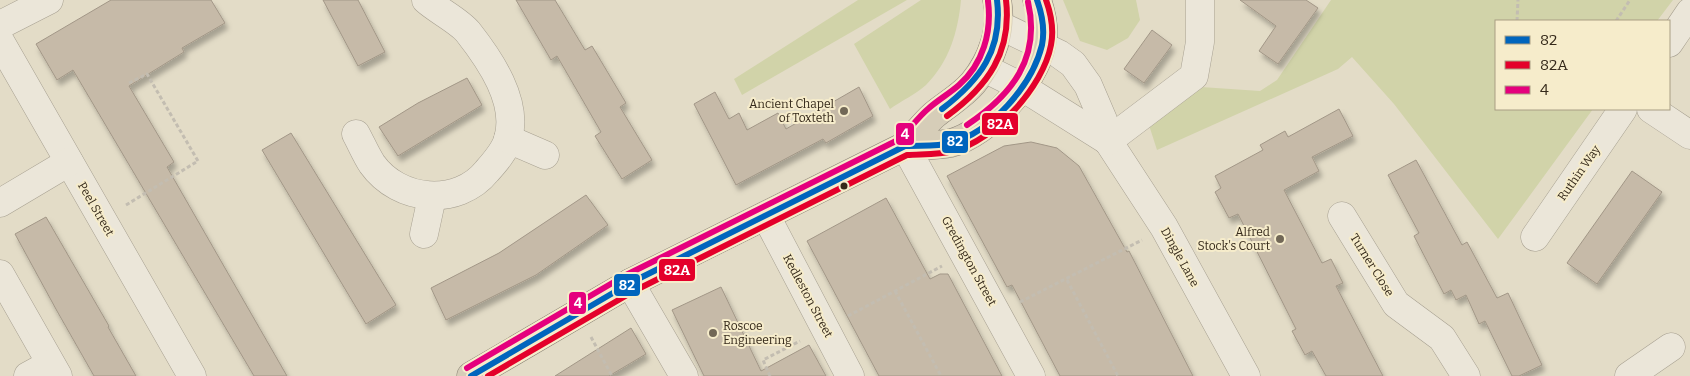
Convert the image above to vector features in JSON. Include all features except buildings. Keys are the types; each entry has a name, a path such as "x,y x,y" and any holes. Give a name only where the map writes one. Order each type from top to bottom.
{"highway":[{"path":"905,146 952,143 984,126 1003,109 1022,87 1034,68 1042,45 1043,27 1037,0"},
{"path":"471,376 630,283 905,146 934,115 972,84 984,68 995,44 998,13"}],"street":[{"path":"0,25 49,0"},
{"path":"356,134 373,165 391,181 412,193 432,197 458,193 480,180 496,160 508,140 509,114 504,88 487,59 466,30 426,0"},
{"path":"1108,141 1194,76 1200,42 1200,0"},
{"path":"1670,42 1690,12"},
{"name":"Dingle Lane","path":"998,13 1042,45 1073,64 1088,85 1103,120 1108,141 1164,227 1246,376"},
{"name":"Peel Street","path":"0,41 192,376"},
{"name":"Dingle Lane","path":"984,68 1022,87 1108,141"},
{"name":"Ruthin Way","path":"1535,237 1622,110"},
{"path":"1652,110 1690,135"},
{"path":"508,140 545,155"},
{"name":"Gredington Street","path":"905,146 1031,376"},
{"path":"0,203 69,162"},
{"path":"424,234 432,197"},
{"name":"Kedleston Street","path":"766,216 850,376"},
{"name":"Turner Close","path":"1342,216 1396,304 1442,338 1466,376"},
{"path":"0,274 45,372"},
{"path":"630,283 684,376"},
{"path":"1629,376 1671,347"}],"path":[{"path":"1517,20 1518,0"},
{"path":"1617,20 1630,0"},
{"path":"102,220 198,161 147,74 129,83"},
{"path":"997,313 1124,251 1164,227"},
{"path":"770,376 763,360 965,253"},
{"path":"1067,280 1118,376"},
{"path":"895,291 941,376"},
{"path":"577,313 612,376"}],"green space":[{"path":"858,0 907,0 742,95 734,79"},
{"path":"921,0 961,0 955,35 941,67 934,76 922,88 890,109 854,44"},
{"path":"1063,0 1136,0 1140,20 1128,38 1107,50 1080,41"},
{"path":"1331,0 1673,0 1658,20 1495,20 1495,110 1592,110 1498,239 1394,104 1352,57 1338,69 1157,150 1148,122 1201,87 1260,91 1277,80"}],"transit line":[{"name":"82","path":"942,109 967,87 986,62 996,34 998,18 997,0"},
{"name":"82A","path":"947,116 974,93 994,66 1001,52 1005,36 1007,19 1006,0"},
{"name":"82","path":"471,376 630,283 905,146 951,143 981,129 1008,105 1029,76 1037,61 1043,34 1042,16 1037,0"},
{"name":"82A","path":"488,376 634,291 907,155 936,154 953,151 985,136 1015,110 1028,94 1046,61 1052,34 1051,16 1046,0"},
{"name":"4","path":"467,368 626,275 900,139 925,112 959,85 974,67 980,57 987,36 989,24 988,1"},
{"name":"4","path":"967,125 997,101 1010,88 1019,73 1026,58 1030,41 1031,22 1028,2"}],"place":[{"name":"Ancient Chapel of Toxteth","path":"844,111"},
{"name":"Alfred Stock's Court","path":"1280,239"},
{"name":"Roscoe Engineering","path":"713,333"}]}
